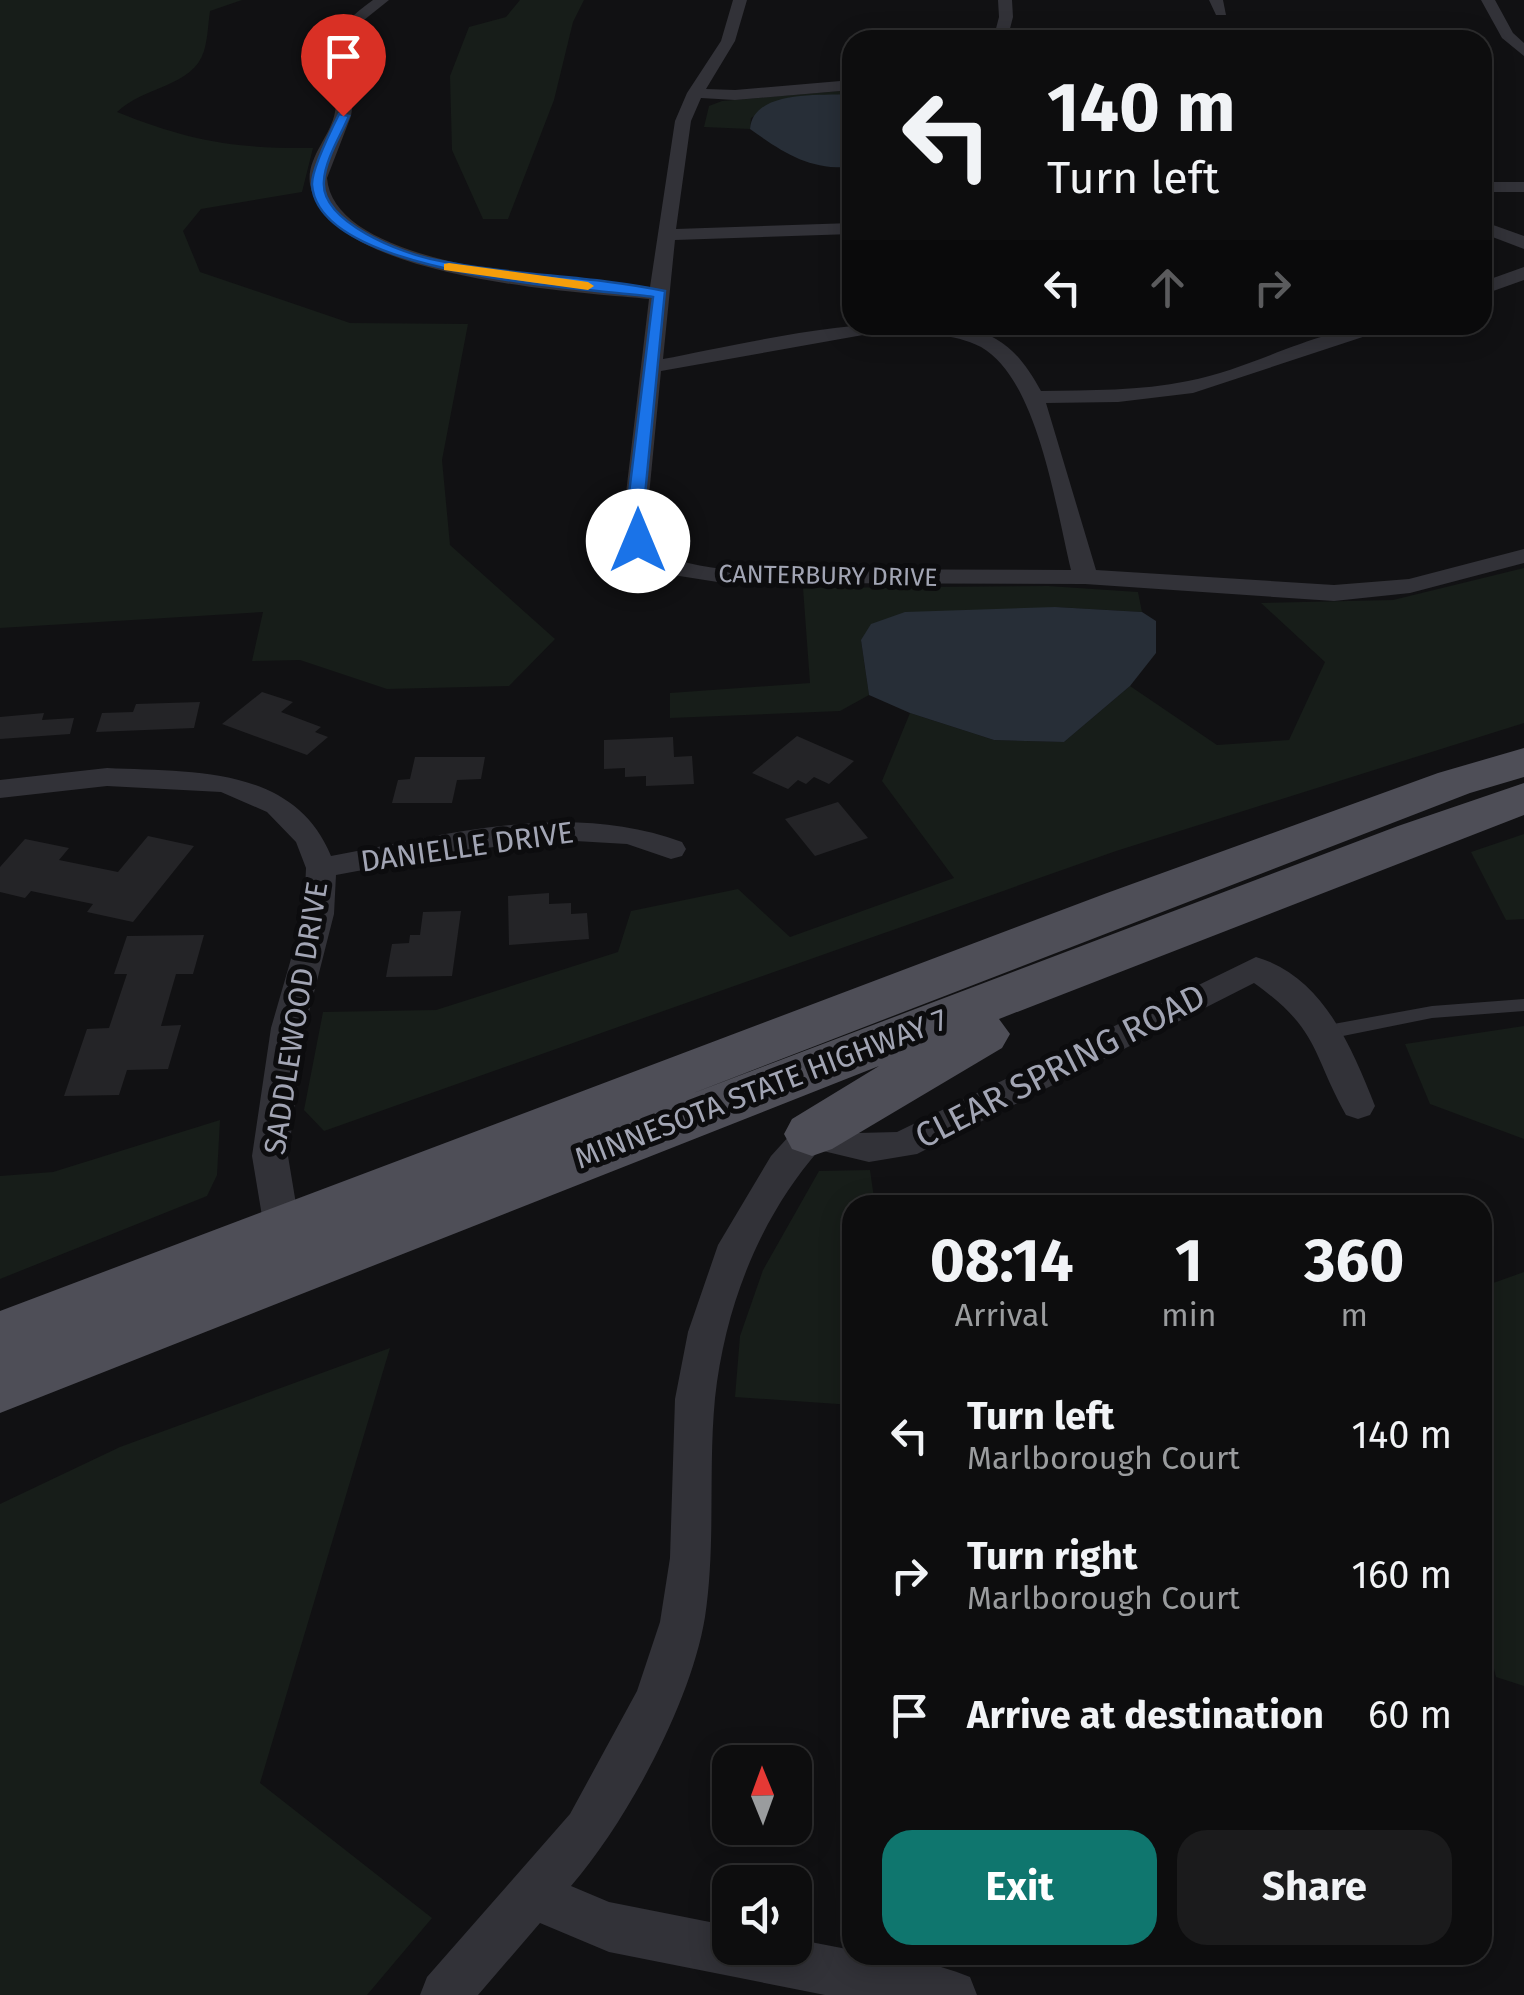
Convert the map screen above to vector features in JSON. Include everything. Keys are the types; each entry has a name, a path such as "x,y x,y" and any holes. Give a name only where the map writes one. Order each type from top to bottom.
{"main road":[{"name":"MINNESOTA STATE HIGHWAY 7","path":"0,1338 1125,905 1454,783 1524,762"},
{"name":"MINNESOTA STATE HIGHWAY 7","path":"0,1385 1524,798"},
{"path":"812,1134 932,1060 1136,962 1156,937"}],"street":[{"path":"382,0 340,33 337,48 345,92 343,116 317,181 322,200 335,218 390,250 430,264 660,294"},
{"name":"CANTERBURY DRIVE","path":"740,0 728,41 683,120 634,526 638,541 649,555 668,565 724,576 1085,577 1334,594 1410,586 1524,556"},
{"path":"1003,30 1005,0"},
{"path":"1488,0 1507,35 1524,51"},
{"path":"695,93 735,95 842,87"},
{"path":"1492,187 1524,188"},
{"path":"666,236 842,229"},
{"path":"1492,230 1524,243"},
{"path":"1492,284 1524,273"},
{"path":"651,367 842,333"},
{"path":"966,335 980,339 1017,365 1036,397 1085,577"},
{"path":"1036,397 1118,396 1194,387 1350,335"},
{"name":"SADDLEWOOD DRIVE","path":"0,789 107,778 224,783 277,805 309,838 320,868 319,914 288,1028 270,1156 282,1228"},
{"name":"DANIELLE DRIVE","path":"320,868 496,839 588,830 627,834 671,849"},
{"name":"CLEAR SPRING ROAD","path":"812,1134 857,1150 882,1150 905,1144 1256,968 1291,992 1328,1032 1358,1106"},
{"path":"444,1995 587,1832 656,1701 682,1622 690,1558 694,1399 707,1332 731,1256 784,1166 812,1134"},
{"path":"531,1894 609,1927 952,1995"}],"lane":[{"path":"1328,1032 1432,1012 1524,1006"}],"shaded area":[{"path":"0,0 242,0 210,11 204,51 190,72 117,112 213,141 313,148 302,192 201,209 183,231 200,272 350,323 468,324 442,460 450,545 555,639 509,686 387,689 300,660 252,661 263,612 0,628"},
{"path":"520,0 584,0 573,22 554,100 508,219 483,219 452,150 450,76 469,27 506,17"},
{"path":"842,91 842,95 788,98 751,118 750,129 704,127 709,106 722,101"},
{"path":"842,94 842,167 810,163 750,129 754,116 763,107 807,95"},
{"path":"1524,568 1524,723 1116,851 324,1131 304,1110 323,1012 436,1010 618,952 631,911 738,889 790,937 954,878 882,781 910,713 994,740 1064,742 1130,686 1217,745 1289,740 1325,662 1261,603 1393,600"},
{"path":"1048,586 1138,592 1142,612 1055,607 861,640 869,695 840,711 670,718 670,693 810,683 803,588"},
{"path":"1055,607 1142,612 1156,621 1156,653 1130,686 1064,742 994,740 910,713 869,695 861,640 871,624 905,612"},
{"path":"1524,834 1524,919 1506,920 1471,852"},
{"path":"1524,1026 1524,1139 1430,1104 1405,1044"},
{"path":"220,1120 217,1175 207,1196 0,1279 0,1176 53,1172"},
{"path":"870,1170 874,1195 842,1195 842,1404 735,1397 740,1336 763,1270 819,1171"},
{"path":"1524,1272 1524,1686 1496,1677 1492,1660 1492,1283"},
{"path":"390,1348 260,1783 432,1918 367,1995 0,1995 0,1504 120,1447"}],"building":[{"path":"262,692 293,702 281,712 321,727 315,732 328,737 307,755 222,724"},
{"path":"200,702 194,728 96,732 102,713 133,712 136,704"},
{"path":"44,713 42,720 74,718 70,734 0,739 0,717"},
{"path":"797,736 854,761 829,784 814,777 806,784 798,780 788,789 752,773"},
{"path":"673,737 674,757 692,756 694,784 646,786 646,776 625,777 625,768 604,769 604,740"},
{"path":"415,757 485,757 481,779 457,780 452,803 392,803 398,780 410,779"},
{"path":"838,802 868,838 815,856 785,819"},
{"path":"148,836 194,846 133,922 87,912 93,904 31,891 25,898 0,892 0,867 25,839 69,848 59,860 118,872"},
{"path":"549,893 549,904 571,903 571,914 587,913 589,939 509,945 508,896"},
{"path":"461,911 452,976 386,977 392,944 409,943 410,935 420,935 423,912"},
{"path":"204,935 193,974 176,974 161,1026 181,1025 168,1069 127,1070 119,1095 64,1096 87,1029 109,1028 127,974 114,974 127,936"}],"slow traffic":[{"path":"449,267 588,286"}],"route":[{"path":"343,116 317,181 322,200 335,218 358,236 430,264 660,294 634,526 638,541"}]}
